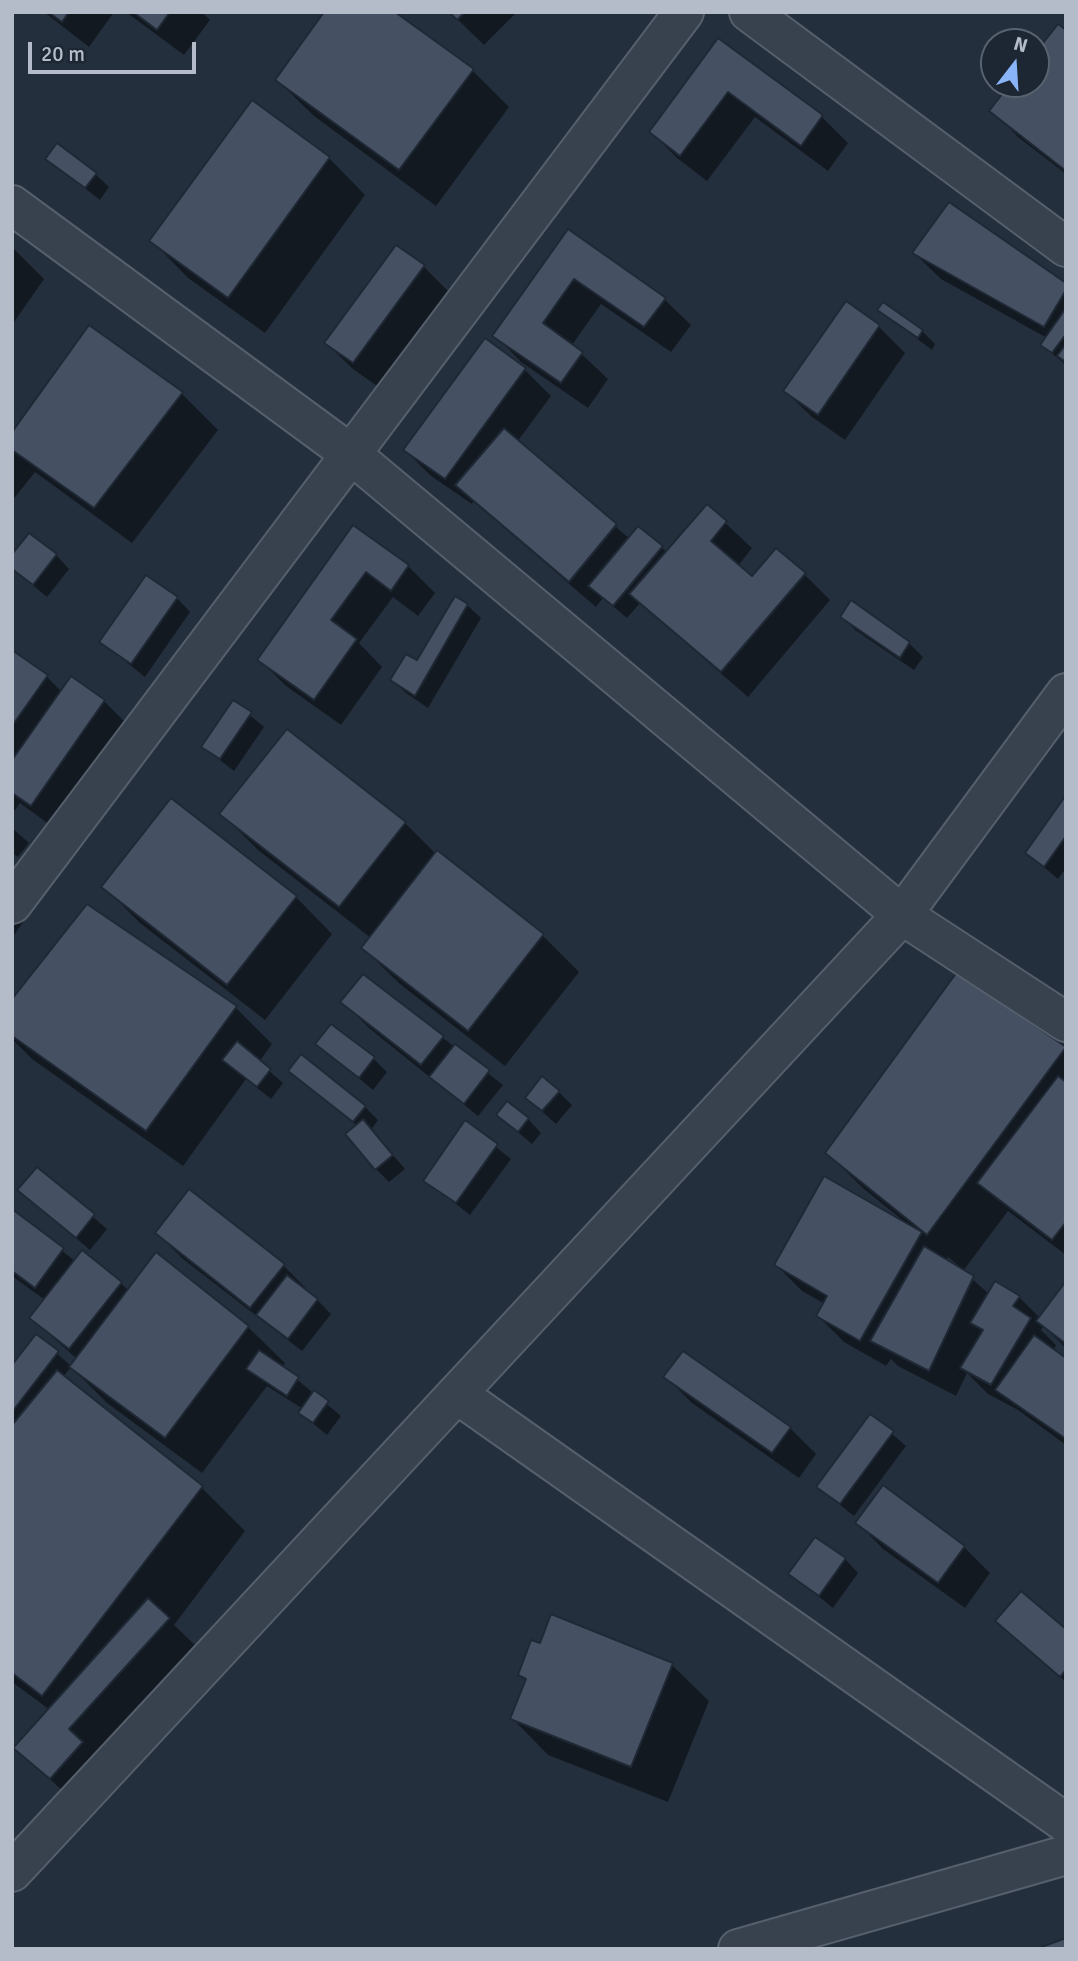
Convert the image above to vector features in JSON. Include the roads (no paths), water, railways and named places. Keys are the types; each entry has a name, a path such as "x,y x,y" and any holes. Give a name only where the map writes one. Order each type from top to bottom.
{"street":[{"path":"12,904 684,12"},
{"path":"749,12 1066,247"},
{"path":"12,205 352,455 902,915 1066,1022"},
{"path":"12,1872 902,915 1066,693"},
{"path":"457,1394 1066,1823"},
{"path":"738,1949 1066,1855"}]}
